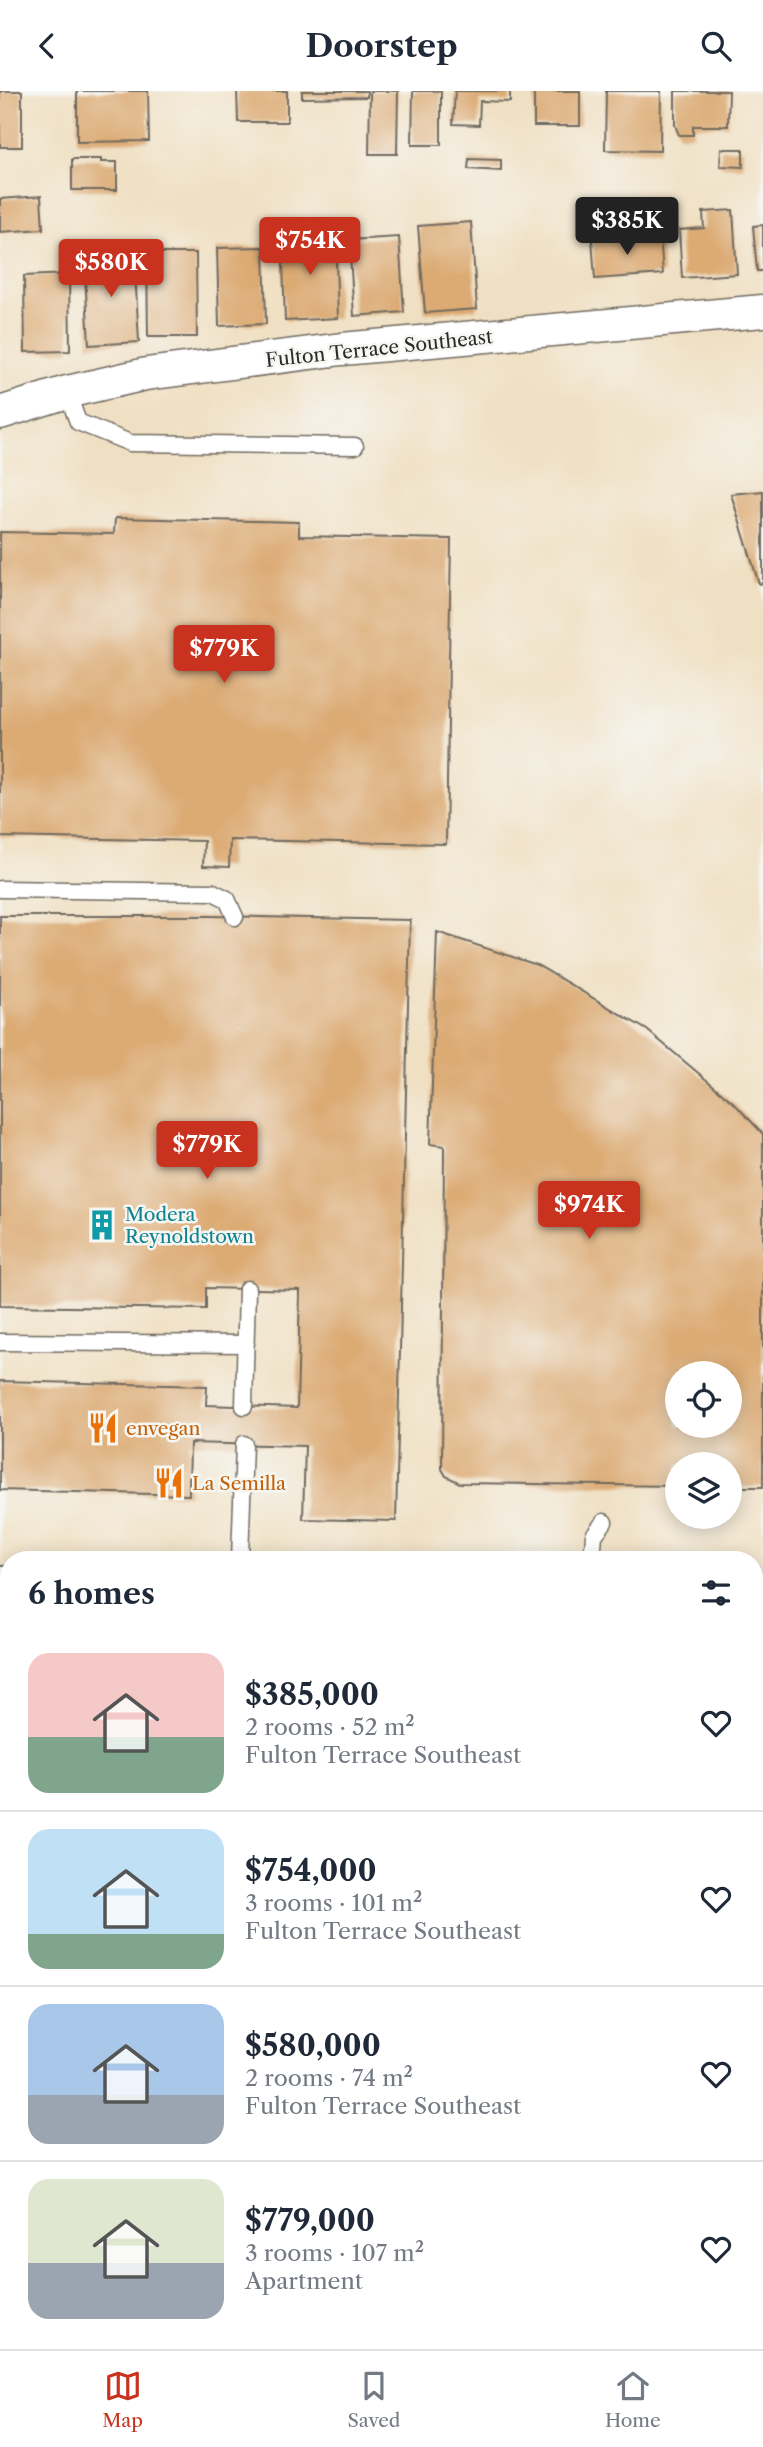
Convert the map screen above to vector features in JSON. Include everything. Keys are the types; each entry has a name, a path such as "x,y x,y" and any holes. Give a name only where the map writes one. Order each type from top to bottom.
{"street":[{"name":"Fulton Terrace Southeast","path":"0,413 67,392 146,375 342,349 763,311"}],"lane":[{"path":"67,392 78,422 130,443 355,446"},
{"path":"0,889 213,892 227,899 235,916"},
{"path":"244,1406 247,1289"},
{"path":"0,1342 246,1344"},
{"path":"240,1551 244,1444"},
{"path":"593,1551 594,1535 604,1522"}],"building":[{"path":"0,91 22,91 22,147 0,147"},
{"path":"77,91 148,91 149,141 77,142"},
{"path":"237,91 287,91 287,122 238,122"},
{"path":"302,91 367,91 367,97 302,98"},
{"path":"370,91 398,91 397,154 369,154"},
{"path":"413,91 441,91 441,145 412,145"},
{"path":"455,91 510,91 510,102 480,101 479,125 453,124"},
{"path":"534,91 580,91 580,126 534,126"},
{"path":"606,91 661,91 660,151 605,150"},
{"path":"675,91 729,91 728,126 693,126 693,135 679,135 675,125"},
{"path":"721,149 743,149 743,167 720,166"},
{"path":"72,159 117,162 117,190 72,190"},
{"path":"469,159 501,160 501,171 468,169"},
{"path":"41,196 43,229 0,232 0,199"},
{"path":"733,210 737,274 682,278 679,230 704,228 703,212"},
{"path":"471,222 477,309 425,313 418,226"},
{"path":"763,225 763,271 757,271 753,226"},
{"path":"335,233 338,318 285,321 282,235"},
{"path":"660,235 663,274 595,279 592,239"},
{"path":"399,237 404,312 354,316 349,240"},
{"path":"264,247 266,324 219,326 217,248"},
{"path":"134,252 139,342 89,345 84,255"},
{"path":"147,253 196,253 197,337 148,337"},
{"path":"69,274 70,351 25,352 24,276"},
{"path":"763,491 763,583 759,584 731,494"},
{"path":"115,518 299,522 299,536 451,539 446,844 230,840 229,867 203,866 204,841 0,837 0,532 114,534"},
{"name":"Modera Reynoldstown","path":"0,916 410,920 396,1521 303,1519 305,1446 190,1443 189,1495 0,1490 0,1381 207,1386 206,1405 297,1408 300,1290 206,1288 206,1309 0,1306"},
{"path":"437,932 537,965 647,1030 734,1103 763,1134 763,1487 742,1487 742,1452 665,1452 665,1486 460,1483 446,1476 442,1469 444,1146 430,1144"}],"place":[{"name":"Modera Reynoldstown","path":"102,1225"},
{"name":"envegan","path":"103,1428"},
{"name":"La Semilla","path":"169,1483"}]}
